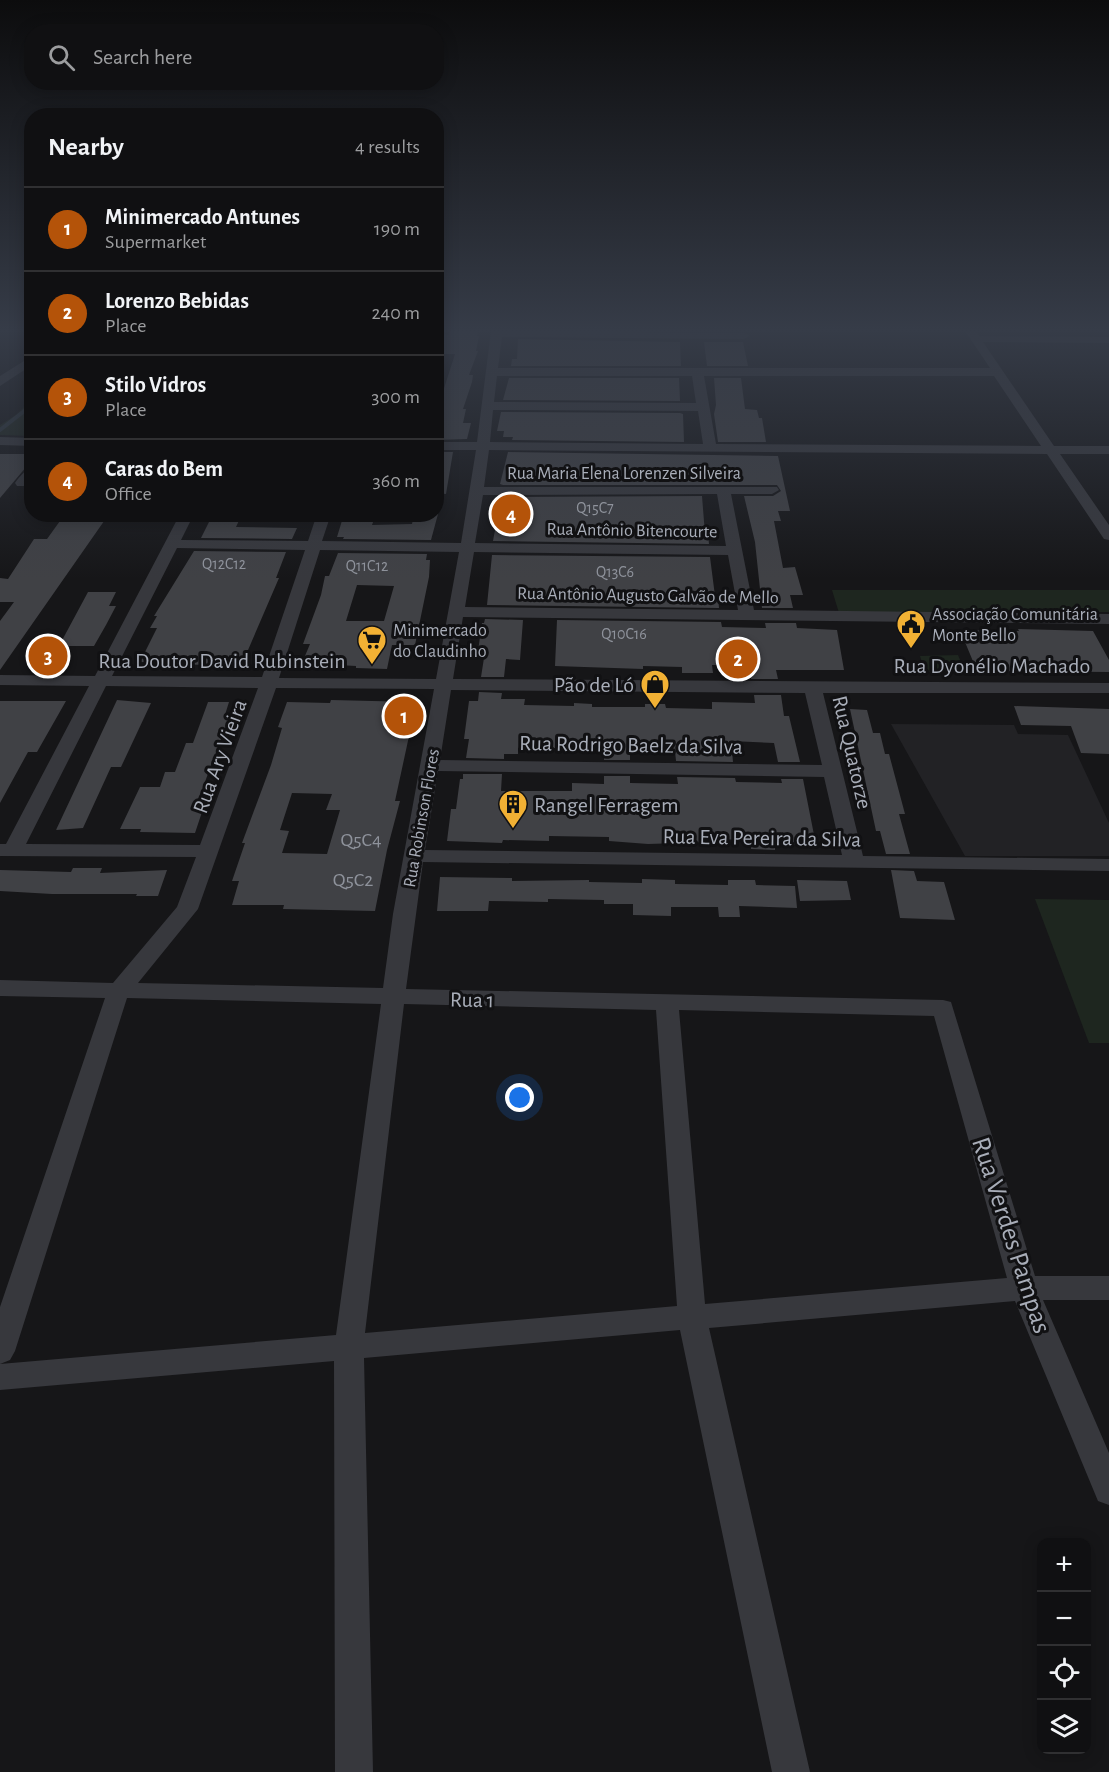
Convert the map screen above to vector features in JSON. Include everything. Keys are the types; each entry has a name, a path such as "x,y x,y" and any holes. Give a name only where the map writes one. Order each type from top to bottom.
{"street":[{"name":"Rua Robinson Flores","path":"354,1772 349,1347 404,914 477,491 486,414"},
{"path":"705,414 710,448"},
{"path":"1026,414 1109,536"},
{"path":"0,441 24,442"},
{"path":"444,446 1109,450"},
{"path":"723,490 732,551 747,616"},
{"name":"Rua Maria Elena Lorenzen Silveira","path":"477,491 772,490"},
{"path":"183,522 100,681 6,850 209,851"},
{"name":"Rua Ary Vieira","path":"118,992 188,909 269,682 321,522"},
{"name":"Rua Antônio Bitencourte","path":"172,544 732,551"},
{"name":"Rua Antônio Augusto Galvão de Mello","path":"457,612 1109,619"},
{"name":"Rua Doutor David Rubinstein","path":"0,680 875,687"},
{"name":"Rua Dyonélio Machado","path":"875,687 1109,688"},
{"name":"Rua Quatorze","path":"813,688 854,862"},
{"name":"Rua Rodrigo Baelz da Silva","path":"430,765 831,771"},
{"name":"Rua Eva Pereira da Silva","path":"415,856 1109,865"},
{"name":"Rua 1","path":"0,988 943,1008"},
{"path":"0,1351 118,992"},
{"path":"667,1003 692,1317 791,1772"},
{"name":"Rua Verdes Pampas","path":"943,1008 1024,1288 1109,1490"},
{"path":"0,1377 1024,1288 1109,1288"}],"shaded area":[{"path":"24,414 24,436 0,435 0,425 16,415"},
{"path":"832,590 1109,590 1109,612 839,613"},
{"path":"958,655 965,672 925,672 920,656"},
{"path":"891,724 1014,725 1018,734 1068,735 1109,823 1109,856 965,856"},
{"path":"1035,899 1109,900 1109,1043 1089,1043"}],"building":[{"path":"444,414 465,414 463,423 471,423 467,439 444,440"},
{"path":"501,414 682,414 684,442 512,440 513,437 503,437 504,431 497,431"},
{"path":"714,414 758,414 759,418 762,418 766,442 718,442"},
{"path":"444,452 453,452 446,494 444,494"},
{"path":"508,452 778,456 790,511 778,511 781,521 774,521 783,568 795,567 803,595 790,595 793,608 762,608 755,542 744,496 773,496 781,491 777,485 503,485 500,484"},
{"path":"0,454 24,454 24,470 0,498"},
{"path":"702,496 705,534 708,534 709,544 493,541 501,497"},
{"path":"59,522 103,522 0,670 0,621 14,602 0,602 0,578 8,579 34,539 47,539"},
{"path":"209,522 238,522 236,527 297,528 292,539 201,538"},
{"path":"342,522 373,522 372,525 436,522 431,540 343,539 344,537 337,537"},
{"path":"194,551 286,552 276,578 279,578 242,664 175,665 175,662 140,662 157,628 150,628 157,616 154,616"},
{"path":"338,553 427,554 426,560 430,560 429,577 415,645 392,645 387,669 302,663 310,644 303,644 321,595 325,576 329,576","holes":["357,585 394,586 384,621 346,621"]},
{"path":"492,555 710,557 715,596 718,596 719,608 487,605"},
{"path":"88,592 116,592 109,606 116,606 106,625 94,646 59,646"},
{"path":"485,619 523,620 520,660 506,659 504,677 481,677 484,658 477,658 482,623"},
{"path":"557,620 721,622 722,627 766,628 765,623 796,623 797,628 837,630 844,670 776,670 778,679 751,679 750,665 712,665 713,673 682,673 682,667 643,666 643,669 555,666"},
{"path":"1018,629 1093,631 1109,660 1109,672 977,671 960,630 1019,631"},
{"path":"479,692 502,693 501,699 525,699 524,705 574,706 574,703 592,704 592,707 645,707 645,704 665,704 666,708 712,709 712,702 755,703 754,695 781,695 784,716 789,716 800,762 778,762 774,743 731,741 733,762 676,761 675,751 630,750 630,760 604,760 604,749 554,748 518,748 518,754 504,754 504,759 466,758 469,739 464,739 469,701 478,701"},
{"path":"117,700 151,703 121,767 111,767 83,828 56,830"},
{"path":"331,700 414,702 412,713 414,713 395,801 400,801 387,850 375,911 283,909 284,905 232,905 239,881 232,881 245,843 242,843 271,765 282,728 278,727 287,702 330,703","holes":["292,793 332,794 326,810 340,810 327,854 282,853 289,831 280,830"]},
{"path":"0,701 66,701 37,752 28,752 0,803"},
{"path":"208,702 229,702 224,718 229,718 197,803 205,803 195,833 140,832 141,829 120,829 140,787 160,787 165,772 175,772 186,743 193,743"},
{"path":"1014,706 1109,709 1109,754 1081,753 1071,726 1021,725"},
{"path":"850,709 867,710 873,733 880,733 885,754 889,754 905,814 899,814 910,854 886,854 880,831 876,831"},
{"path":"463,774 502,774 501,791 572,791 572,783 604,784 604,776 630,776 630,783 678,784 677,777 735,778 736,782 782,783 781,779 803,779 816,845 775,844 775,850 751,849 751,840 710,839 710,842 648,844 609,841 609,837 549,836 549,841 503,840 502,843 447,841 451,809 456,809 460,779 463,779"},
{"path":"73,868 102,868 100,873 167,870 158,896 0,891 0,870 71,872"},
{"path":"891,870 914,871 917,881 944,882 955,920 900,918"},
{"path":"440,877 512,878 512,881 589,880 589,882 642,883 642,879 675,880 675,884 728,885 728,880 755,880 756,885 795,886 797,908 739,906 740,917 719,917 718,907 671,907 671,916 633,915 633,904 604,904 604,900 548,899 548,902 489,901 488,911 437,911"},
{"path":"797,880 847,881 851,900 800,901"}],"waterway":[{"path":"0,430 21,414"}],"place":[{"name":"Caras do Bem","path":"511,514"},
{"name":"Associação Comunitária Monte Bello","path":"911,650"},
{"name":"Stilo Vidros","path":"48,656"},
{"name":"Lorenzo Bebidas","path":"738,659"},
{"name":"Minimercado do Claudinho","path":"372,666"},
{"name":"Pão de Ló","path":"655,710"},
{"name":"Minimercado Antunes","path":"404,716"},
{"name":"Rangel Ferragem","path":"513,830"}]}
